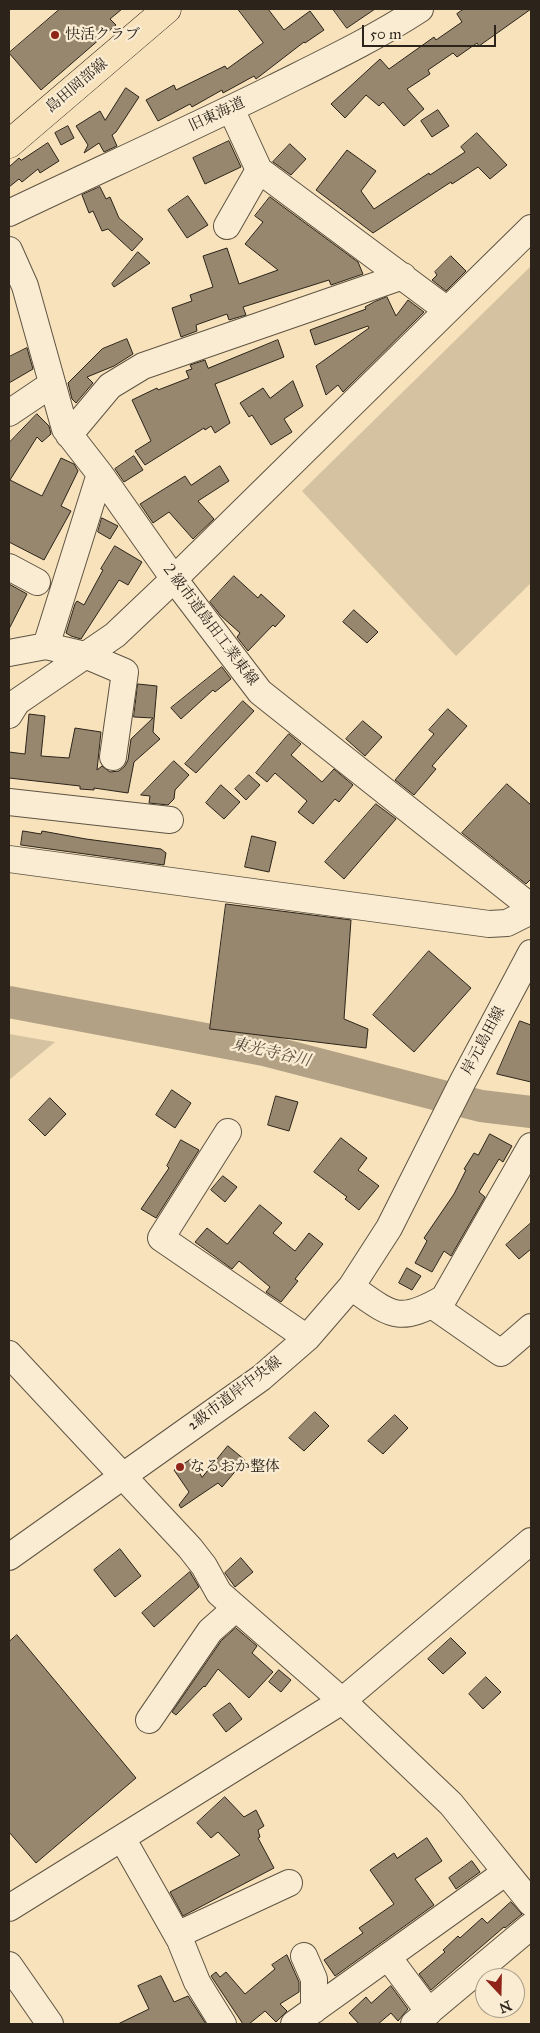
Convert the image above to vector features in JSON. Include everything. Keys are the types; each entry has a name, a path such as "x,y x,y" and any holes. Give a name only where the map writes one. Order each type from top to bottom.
{"main road":[{"name":"島田岡部線","path":"9,144 167,9"}],"street":[{"name":"旧東海道","path":"9,213 231,109 354,47 420,9"},
{"path":"231,109 259,170 447,310"},
{"path":"227,226 259,170"},
{"path":"9,715 17,702 115,635 531,228"},
{"name":"２級市道島田工業東線","path":"9,250 24,286 65,429 100,474 174,579 260,692 531,907"},
{"path":"69,435 110,386 143,366 403,276"},
{"path":"9,413 52,384"},
{"path":"46,646 100,474"},
{"path":"9,567 37,582"},
{"path":"9,653 46,646 85,655 125,672 113,757"},
{"path":"9,802 170,820"},
{"path":"9,858 489,924 507,923 531,911"},
{"name":"岸元島田線","path":"439,1130 531,954"},
{"name":"2級市道岸中央線","path":"9,1557 261,1378 307,1338 351,1287 389,1228 439,1130"},
{"path":"228,1132 161,1238 307,1338"},
{"path":"351,1287 385,1311 404,1315 424,1310 444,1298 524,1180 531,1146"},
{"path":"432,1305 501,1353 531,1327"},
{"path":"9,1354 190,1548 204,1566 219,1593 342,1702 451,1804 531,1903"},
{"path":"9,1908 342,1702 531,1541"},
{"path":"149,1720 210,1631 236,1608"},
{"path":"122,1838 177,1935 197,1982 224,2024"},
{"path":"304,2017 506,1872"},
{"path":"177,1935 289,1884"},
{"path":"388,1957 421,2018 531,1926"},
{"path":"304,1956 314,1979 304,2017"},
{"path":"10,1971 50,2024"}],"shaded area":[{"path":"531,266 531,583 456,656 302,491"},
{"path":"9,1034 55,1042 9,1080"}],"building":[{"path":"60,9 122,9 110,19 116,25 41,90 9,53"},
{"path":"238,9 268,9 284,30 310,11 324,30 304,42 256,79 254,76 223,93 222,90 192,107 190,104 158,121 146,100 174,85 176,90 225,66 227,69 263,43"},
{"path":"333,9 375,9 347,28"},
{"path":"464,9 531,9 479,46 477,43 457,57 453,53 428,70 430,74 407,89 424,109 404,126 383,102 379,106 366,95 345,118 331,104 380,59 389,69 434,37 436,40 462,22 457,14"},
{"path":"126,88 139,97 116,132 112,135 117,146 104,152 99,143 84,153 88,145 76,126 100,111 105,120"},
{"path":"438,110 449,126 432,137 421,121"},
{"path":"68,126 74,138 61,145 55,133"},
{"path":"477,133 507,165 490,179 478,167 452,184 451,182 373,233 316,190 347,150 376,171 361,191 374,209 465,152 461,147"},
{"path":"229,141 241,167 205,184 193,158"},
{"path":"48,143 59,161 40,173 38,169 22,182 19,179 9,187 9,167 19,158 21,160"},
{"path":"290,144 306,159 291,175 273,162"},
{"path":"100,187 106,199 110,197 119,218 143,239 132,251 108,229 102,231 93,211 89,213 82,195"},
{"path":"188,196 208,225 187,238 168,210"},
{"path":"270,197 358,262 363,274 331,285 329,280 243,307 246,315 229,320 227,314 196,325 197,331 181,337 172,308 192,301 190,295 213,287 203,256 227,248 239,284 278,270 245,244 263,222 255,216"},
{"path":"138,252 150,263 114,287 112,284"},
{"path":"451,256 466,271 446,291 432,280 437,275 435,272"},
{"path":"387,297 396,316 408,300 424,312 343,392 338,385 326,395 316,366 369,328 368,326 315,345 310,330 366,309 365,307"},
{"path":"127,339 133,354 114,366 87,377 93,383 76,403 72,399 68,383 102,349"},
{"path":"278,340 284,357 215,384 230,423 215,433 211,426 205,430 204,428 145,465 135,451 151,441 132,400 157,388 158,390 189,378 186,371 192,369 190,365 205,360 208,368"},
{"path":"27,348 33,369 9,383 9,357"},
{"path":"293,381 303,406 284,419 292,432 271,445 252,415 249,417 240,403 263,388 270,398"},
{"path":"37,414 49,426 51,434 42,442 37,437 10,480 42,496 61,458 74,464 78,471 61,506 71,511 44,560 9,542 9,443"},
{"path":"134,456 143,470 124,482 115,469"},
{"path":"220,466 229,481 198,501 214,519 193,539 169,512 153,523 140,504 185,476 191,485"},
{"path":"102,518 118,526 110,539 98,532"},
{"path":"115,546 142,562 128,585 119,580 81,639 71,636 66,633 75,604 77,601 84,605 103,570 101,569"},
{"path":"234,576 258,598 261,594 285,616 275,627 273,625 248,651 237,637 240,633 221,616 210,602"},
{"path":"9,584 27,594 9,629"},
{"path":"354,610 378,632 367,643 343,622"},
{"path":"222,667 231,679 215,692 213,690 181,719 171,708"},
{"path":"138,684 157,686 153,732 160,739 134,762 128,793 94,788 94,790 80,789 80,786 9,778 9,752 25,754 29,714 45,716 41,756 69,758 75,728 101,732 97,770 102,766 110,772 119,771 128,760 131,739 153,718 134,717"},
{"path":"243,701 254,711 196,773 185,764"},
{"path":"448,709 467,726 432,766 436,769 414,795 395,780 434,734 429,730"},
{"path":"363,721 382,737 365,756 346,739"},
{"path":"289,734 301,744 291,755 322,782 334,769 353,785 339,802 335,799 313,824 298,812 307,801 275,773 267,782 256,773"},
{"path":"174,761 189,775 175,790 174,799 168,805 149,803 150,796 141,795"},
{"path":"249,775 260,785 246,800 235,789"},
{"path":"507,784 531,805 531,879 526,884 462,833"},
{"path":"221,785 240,802 224,819 206,803"},
{"path":"376,804 396,819 344,879 325,862"},
{"path":"23,831 41,834 42,831 161,849 166,853 164,865 21,845"},
{"path":"252,836 276,842 269,872 245,867"},
{"path":"226,904 351,920 344,1019 368,1029 366,1048 210,1029"},
{"path":"429,951 471,988 414,1052 373,1015"},
{"path":"520,1021 531,1025 531,1082 497,1074"},
{"path":"172,1090 191,1103 175,1128 156,1115"},
{"path":"276,1096 298,1102 289,1131 268,1125"},
{"path":"50,1098 66,1114 45,1136 29,1120"},
{"path":"490,1134 512,1146 503,1162 499,1159 479,1192 485,1197 451,1256 444,1251 432,1272 415,1263 427,1241 424,1238 454,1194 466,1170 464,1169 474,1153 478,1155"},
{"path":"341,1138 367,1158 358,1170 379,1186 359,1210 345,1199 347,1197 314,1172"},
{"path":"181,1140 199,1150 156,1218 141,1209 169,1168 167,1166"},
{"path":"223,1176 237,1187 225,1202 211,1190"},
{"path":"260,1205 282,1223 273,1233 295,1251 309,1233 323,1244 295,1279 298,1281 281,1302 266,1292 270,1287 239,1261 232,1269 195,1242 207,1228 227,1244"},
{"path":"531,1223 531,1249 519,1259 506,1245"},
{"path":"407,1268 421,1276 412,1290 399,1283"},
{"path":"315,1412 329,1426 304,1451 289,1438"},
{"path":"395,1415 408,1428 383,1454 368,1441"},
{"path":"228,1446 245,1460 222,1487 218,1483 181,1508 179,1505 189,1492 174,1470 191,1459 202,1477"},
{"path":"120,1549 141,1576 115,1597 94,1570"},
{"path":"241,1558 253,1572 235,1587 225,1573"},
{"path":"190,1572 199,1587 154,1627 142,1613"},
{"path":"236,1628 257,1646 252,1653 273,1672 249,1698 218,1669 205,1687 176,1715 172,1712 221,1641"},
{"path":"17,1635 136,1778 36,1863 9,1832 9,1642"},
{"path":"451,1638 466,1653 443,1674 428,1659"},
{"path":"279,1670 291,1680 281,1692 269,1682"},
{"path":"486,1677 501,1692 483,1709 469,1694"},
{"path":"230,1703 242,1719 226,1732 213,1715"},
{"path":"225,1797 244,1817 256,1810 264,1826 258,1830 260,1837 258,1838 274,1868 183,1916 170,1892 240,1855 218,1832 211,1838 197,1823"},
{"path":"427,1838 442,1861 415,1879 434,1905 335,1976 324,1960 363,1933 359,1928 394,1904 370,1870 394,1853 397,1858"},
{"path":"472,1861 480,1872 456,1889 449,1878"},
{"path":"511,1902 522,1914 504,1927 431,1990 419,1974 445,1952 443,1950 458,1936 460,1938 482,1918 487,1923"},
{"path":"287,1955 299,1982 299,1992 280,2004 287,2011 276,2022 265,2011 249,2024 243,2024 211,1976 216,1972 220,1977 226,1972 245,1994 275,1969 272,1965"},
{"path":"161,1976 174,2002 188,1996 206,2024 118,2024 149,2009 138,1986"},
{"path":"391,1986 408,2009 398,2021 391,2013 378,2024 359,2024 349,2013 366,1997 371,2003"}],"waterway":[{"name":"東光寺谷川","path":"9,1002 264,1050 481,1106 531,1112"}],"place":[{"name":"快活クラブ","path":"55,35"},
{"name":"なるおか整体","path":"180,1467"}]}
